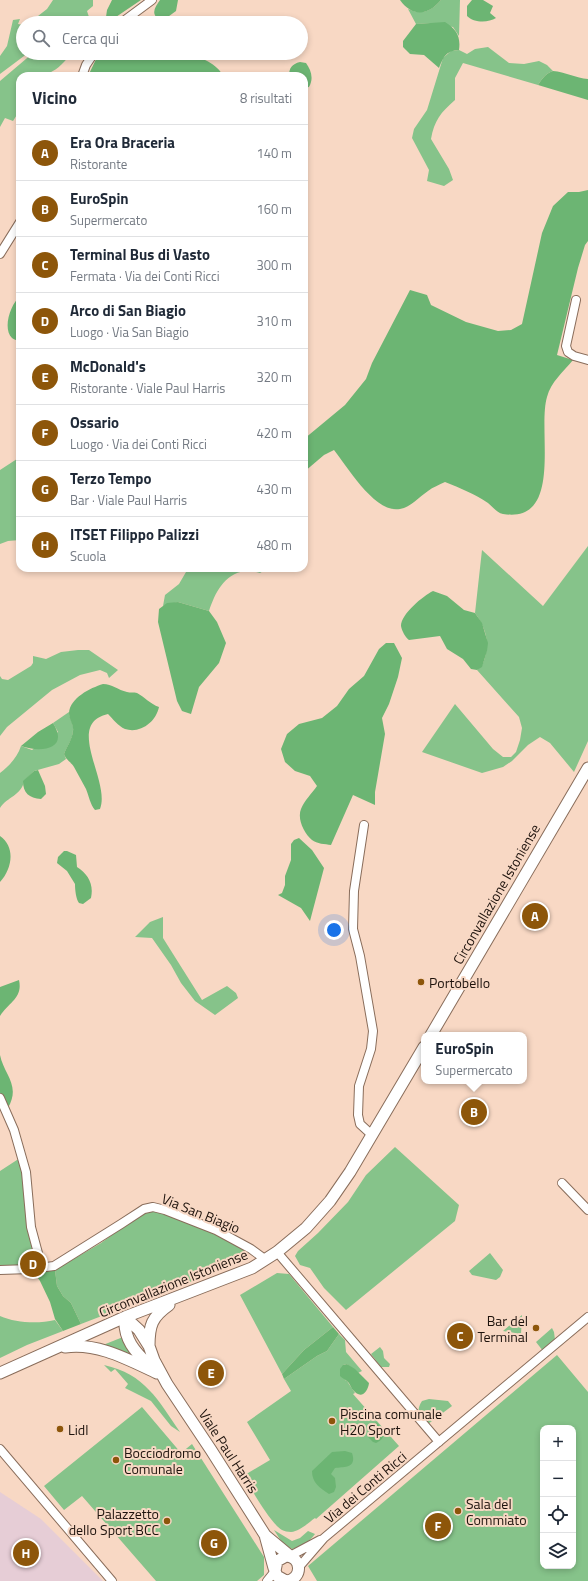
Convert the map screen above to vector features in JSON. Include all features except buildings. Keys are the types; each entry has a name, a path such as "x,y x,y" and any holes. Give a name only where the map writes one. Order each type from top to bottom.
{"main road":[{"name":"Circonvallazione Istoniense","path":"433,1032 588,768"},
{"name":"Circonvallazione Istoniense","path":"0,1373 125,1318 252,1268 277,1252 306,1228 330,1201 350,1172 421,1051"},
{"name":"Viale Paul Harris","path":"149,1346 150,1326 156,1315 168,1305 185,1295"},
{"name":"Viale Paul Harris","path":"125,1318 139,1330 149,1346 154,1360 167,1384 265,1535 290,1556"},
{"name":"Viale Paul Harris","path":"125,1318 124,1326 126,1337 132,1347 167,1384"},
{"name":"Viale Paul Harris","path":"55,1349 72,1346 102,1350 157,1373"},
{"name":"Viale Paul Harris","path":"265,1535 274,1570"},
{"path":"299,1568 296,1577 284,1581 277,1576 274,1570 279,1559 290,1556 296,1560 299,1568 303,1581"}],"street":[{"path":"131,16 152,0"},
{"path":"83,72 89,60"},
{"path":"0,254 16,230"},
{"path":"576,300 566,346 568,352 574,356 588,360"},
{"path":"364,825 354,891 353,928 360,956 373,1031 371,1049 359,1086 358,1115 360,1124 372,1135"},
{"path":"0,1098 14,1130 26,1172 31,1227 42,1268"},
{"path":"562,1183 588,1210"},
{"name":"Via San Biagio","path":"0,1270 42,1268 60,1264 144,1209 153,1207 160,1208 216,1230 251,1249 266,1260"},
{"path":"277,1252 439,1442"},
{"name":"Via dei Conti Ricci","path":"299,1568 324,1538 588,1317"},
{"path":"0,1449 112,1581"},
{"name":"Via dei Conti Ricci","path":"290,1556 324,1538"},
{"path":"267,1581 274,1570"}],"shaded area":[{"path":"0,1492 41,1519 103,1581 0,1581"}],"green space":[{"path":"53,0 93,0 93,6 87,11 89,16 38,16 47,9"},
{"path":"112,0 141,0 117,16 106,16 107,10"},
{"path":"160,0 178,0 176,11 169,16 155,16 154,11"},
{"path":"400,0 441,0 425,12 415,12 405,6"},
{"path":"441,0 460,0 459,36 453,27 433,23 416,24 408,9 417,12 430,10"},
{"path":"472,0 483,0 493,6 490,13 496,18 481,22 473,20 467,16 467,6"},
{"path":"13,20 16,20 16,60 19,60 0,74 0,56 7,46"},
{"path":"445,22 457,33 459,50 448,53 442,60 439,68 424,55 410,54 403,47 403,41 416,24"},
{"path":"488,47 509,63 524,64 539,61 547,65 553,71 546,75 538,85 463,63 455,78 455,100 439,117 434,127 431,139 449,169 453,180 444,186 427,181 429,170 412,138 414,129 427,110 443,58 451,51 459,50 467,54 475,49"},
{"path":"25,60 66,60 59,67 50,72 16,72 16,116 13,121 5,118 0,127 0,81"},
{"path":"96,60 205,60 221,72 90,72"},
{"path":"300,62 306,63 312,77 309,87 308,72 290,72 295,64"},
{"path":"553,71 588,79 588,100 538,85 546,75"},
{"path":"588,190 588,241 585,245 578,268 557,355 573,360 554,382 547,397 545,412 544,472 541,490 534,505 522,513 503,514 478,497 445,482 434,487 415,502 404,508 391,509 381,504 362,487 334,450 324,455 308,469 308,436 345,405 366,379 372,363 410,290 427,295 431,305 466,322 498,331 511,330 522,324 542,233 553,206 568,192"},
{"path":"16,302 16,340 9,334 8,328 9,316"},
{"path":"16,460 16,540 0,544 0,470"},
{"path":"588,546 588,741 574,772 550,743 540,737 528,745 512,761 503,767 482,773 422,752 455,704 493,749 503,757 511,757 516,752 520,740 522,728 519,717 477,670 484,661 487,645 486,634 475,613 482,550 543,606"},
{"path":"186,572 242,572 231,576 221,585 209,611 178,602 163,606 165,595 179,584"},
{"path":"433,591 447,596 464,610 475,613 482,623 488,643 482,667 477,670 471,669 463,659 447,649 440,636 409,640 404,634 401,626 402,621 408,611 418,601"},
{"path":"178,602 209,611 217,622 226,643 219,663 199,687 191,714 182,711 177,701 158,622 159,609 167,603"},
{"path":"386,643 394,643 402,658 398,677 389,704 382,718 385,734 375,792 375,805 353,795 331,845 321,844 312,840 306,834 300,817 302,806 317,786 310,776 295,771 285,762 281,749 287,734 299,724 322,718 337,706 349,689 364,676 379,649"},
{"path":"89,650 118,670 109,678 107,673 100,670 80,675 52,690 7,727 0,736 0,676 2,679 8,680 31,666 33,663 33,656 46,659 61,652"},
{"path":"103,684 127,692 137,693 159,707 151,722 136,730 122,728 108,714 95,720 90,729 89,741 102,797 100,809 95,810 76,770 64,754 71,740 73,729 69,713 70,708 82,694"},
{"path":"69,712 73,725 73,733 64,754 66,759 59,764 34,771 24,781 20,790 0,808 0,773 7,768 21,746 32,750 58,732 53,723"},
{"path":"53,723 58,739 55,744 44,749 21,746 38,732"},
{"path":"38,770 45,786 46,794 41,799 30,796 24,789 23,785 23,781 34,771"},
{"path":"0,836 8,846 10,858 7,871 0,882"},
{"path":"299,838 312,850 324,868 310,921 301,908 278,895 282,893 285,885 285,876 291,860 291,844 294,840"},
{"path":"64,851 76,855 77,867 87,876 91,884 91,898 83,904 79,903 78,901 75,884 67,871 57,863 58,857"},
{"path":"163,917 163,938 202,1000 227,986 236,993 238,998 215,1015 195,1001 181,983 171,965 152,938 135,937 150,922"},
{"path":"19,980 20,986 17,996 0,1016 0,987"},
{"path":"0,1055 12,1086 12,1100 8,1108 0,1102"},
{"path":"395,1147 459,1205 455,1221 346,1310 324,1288 310,1268 300,1265 295,1256 298,1251 348,1202 366,1175"},
{"path":"20,1158 33,1258 30,1262 22,1266 0,1266 0,1171"},
{"path":"152,1210 214,1233 248,1252 247,1260 81,1324 71,1303 63,1296 57,1286 55,1270 101,1243 138,1216"},
{"path":"490,1253 503,1270 500,1277 496,1280 472,1275 469,1271"},
{"path":"55,1270 57,1286 63,1296 71,1303 81,1324 63,1331 55,1319 50,1302 40,1281 33,1271"},
{"path":"277,1273 289,1274 333,1327 304,1350 282,1374 240,1295"},
{"path":"522,1315 521,1334 503,1331"},
{"path":"0,1316 27,1322 55,1320 63,1331 27,1345 0,1358"},
{"path":"333,1327 339,1334 327,1351 317,1356 284,1379 282,1374 304,1350"},
{"path":"552,1328 555,1340 543,1351 536,1342"},
{"path":"339,1334 345,1340 346,1352 362,1371 358,1373 347,1364 343,1365 345,1380 355,1393 353,1394 399,1446 316,1519 315,1518 298,1530 291,1532 285,1531 277,1526 272,1520 243,1476 270,1460 247,1422 291,1391 284,1379 317,1356 327,1351"},
{"path":"123,1337 134,1357 98,1347"},
{"path":"380,1347 383,1351 384,1358 390,1364 389,1367 381,1367 371,1354"},
{"path":"557,1355 588,1392 588,1581 317,1581 308,1566"},
{"path":"347,1364 355,1369 369,1383 364,1394 361,1395 356,1393 348,1382 340,1376 340,1369 343,1365"},
{"path":"104,1365 118,1369 140,1382 165,1409 180,1432 171,1426 151,1401 125,1388 128,1384 115,1369 111,1372"},
{"path":"429,1399 448,1401 452,1406 428,1424 419,1413 419,1408 422,1401"},
{"path":"142,1407 181,1453 192,1444 264,1557 264,1575 257,1581 156,1581 82,1496 64,1510 44,1486"},
{"path":"376,1422 384,1433 382,1439 376,1443 368,1437 370,1427"},
{"path":"345,1451 352,1453 353,1462 349,1466 335,1468 331,1474 335,1478 336,1487 334,1492 329,1494 315,1482 312,1471 332,1452"},
{"path":"274,1530 292,1541 300,1538 308,1531 315,1534 305,1544 292,1549 283,1544"}],"place":[{"name":"Era Ora Braceria","path":"535,916"},
{"name":"Portobello","path":"421,982"},
{"name":"EuroSpin","path":"474,1112"},
{"name":"Arco di San Biagio","path":"33,1264"},
{"name":"Bar del Terminal","path":"536,1328"},
{"name":"Terminal Bus di Vasto","path":"460,1336"},
{"name":"McDonald's","path":"211,1373"},
{"name":"Piscina comunale H20 Sport","path":"332,1421"},
{"name":"Lidl","path":"60,1429"},
{"name":"Bocciodromo Comunale","path":"116,1460"},
{"name":"Sala del Commiato","path":"458,1511"},
{"name":"Palazzetto dello Sport BCC","path":"167,1521"},
{"name":"Ossario","path":"438,1526"},
{"name":"Terzo Tempo","path":"214,1543"},
{"name":"ITSET Filippo Palizzi","path":"26,1553"}]}
